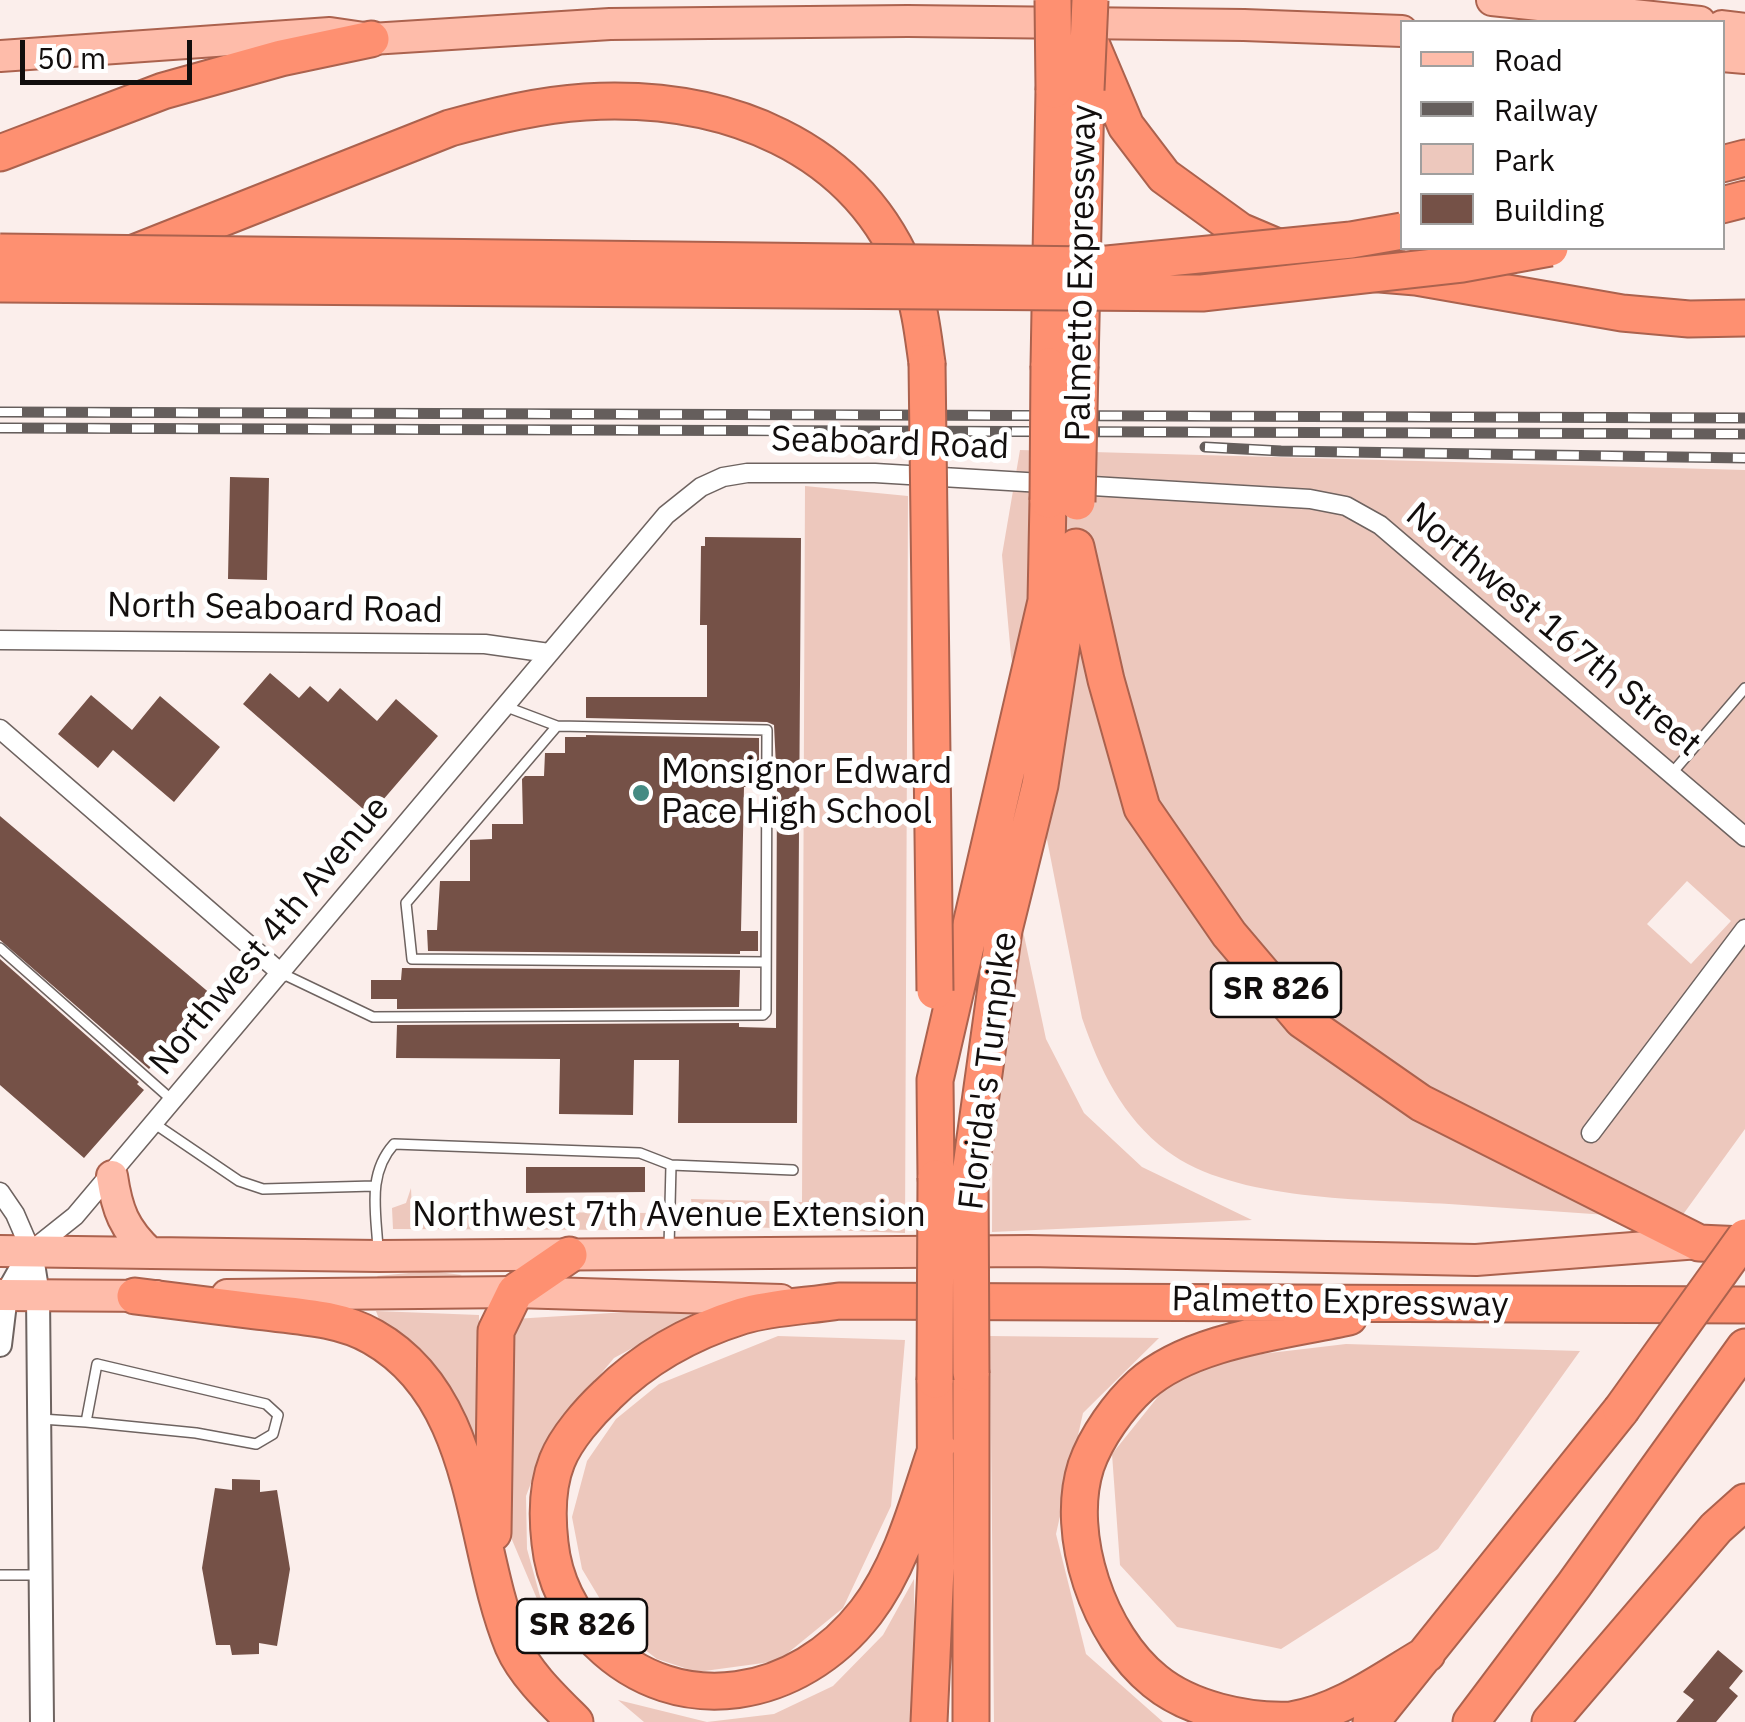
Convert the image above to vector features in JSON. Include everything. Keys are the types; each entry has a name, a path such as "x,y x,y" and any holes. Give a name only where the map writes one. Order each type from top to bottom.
{"highway":[{"name":"Palmetto Expressway","path":"1053,0 1084,90"},
{"name":"Palmetto Expressway","path":"1063,501 1065,366 1090,0"},
{"path":"0,153 163,92 266,62 370,39"},
{"path":"1084,90 1126,126 1143,152 1175,185 1240,231 1332,270 1416,278 1643,315 1745,318"},
{"path":"0,295 161,243 450,128 541,106 640,103 740,118 790,142 829,168 875,215 893,240 912,282 927,363 935,1080"},
{"path":"0,252 1097,265 1351,240 1400,231"},
{"path":"0,284 1202,293 1462,264 1539,250"},
{"name":"SR 826","path":"1063,501 1142,808 1230,934 1302,1020 1422,1103 1698,1243 1745,1245"},
{"name":"SR 826","path":"839,1302 744,1316 686,1338 635,1367 590,1411 557,1460 547,1515 553,1569 576,1619 610,1655 653,1683 704,1694 752,1691 796,1674 832,1648 866,1611 894,1564 938,1446 935,1380 952,1176 935,1080 1046,600 1063,501"},
{"name":"Florida's Turnpike","path":"971,1722 971,1373 952,1176 1004,930 1040,784 1076,547"},
{"path":"1372,1722 1620,1410 1745,1237"},
{"path":"490,1579 496,1331 515,1292 569,1255"},
{"path":"135,1296 319,1319 372,1336 418,1370 448,1420 468,1478 490,1579 515,1650 554,1702 575,1722"},
{"name":"Palmetto Expressway","path":"839,1302 1745,1305"},
{"path":"1406,1304 1187,1355 1142,1384 1110,1420 1086,1466 1079,1516 1088,1577 1112,1632 1154,1680 1198,1706 1241,1719 1289,1720 1341,1705 1427,1654"},
{"path":"1471,1722 1745,1347"},
{"path":"930,1722 938,1446"},
{"path":"1550,1722 1666,1584 1745,1502"}],"main road":[{"path":"1492,0 1681,20"},
{"path":"0,56 330,33 370,39 593,25 908,21 1244,24 1400,30"},
{"path":"112,1176 121,1220 131,1236 150,1253"},
{"name":"Northwest 7th Avenue Extension","path":"0,1251 379,1256 1028,1251 1476,1260 1698,1243"},
{"path":"3,1295 515,1292 839,1302"}],"street":[{"name":"Seaboard Road","path":"549,653 666,515 701,486 723,477 748,473 875,473 1182,489 1310,500 1346,506 1363,514"},
{"name":"Northwest 167th Street","path":"1363,514 1408,548 1745,838"},
{"name":"North Seaboard Road","path":"0,640 485,644 549,653"},
{"name":"Northwest 4th Avenue","path":"31,1251 75,1216 112,1176 549,653"},
{"path":"0,729 281,973"},
{"path":"1591,1133 1745,929"},
{"path":"0,1192 15,1214 31,1251 38,1295 42,1722"},
{"path":"0,1345 3,1295 31,1251"}],"lane":[{"path":"1672,773 1745,688"},
{"path":"281,973 373,1017 760,1016 766,1012 767,730 557,726 504,706"},
{"path":"557,726 406,903 412,959 766,962"},
{"path":"0,948 174,1101"},
{"path":"155,1124 238,1181 263,1189 374,1186"},
{"path":"379,1256 374,1186 380,1159 394,1144 640,1153 672,1165 793,1170"},
{"path":"669,1255 672,1165"},
{"path":"38,1419 196,1433 256,1444 274,1434 278,1415 266,1404 98,1364 86,1422"},
{"path":"0,1575 39,1575"}],"green space":[{"path":"1020,450 1745,470 1745,1129 1679,1220 1342,1198 1264,1189 1195,1168 1151,1138 1114,1091 1082,1018 1011,656 1002,555","holes":["1687,881 1731,921 1691,964 1647,924"]},
{"path":"805,486 908,496 905,1233 694,1225 691,1199 802,1202"},
{"path":"994,794 1046,1039 1084,1113 1142,1167 1252,1220 992,1232"},
{"path":"411,1188 412,1211 650,1213 649,1230 393,1229 392,1208 406,1203"},
{"path":"430,1271 462,1275 443,1284 383,1284 377,1276"},
{"path":"708,1307 614,1358 549,1436 526,1496 527,1549 548,1625 507,1528 514,1319"},
{"path":"376,1311 479,1315 481,1473 380,1322"},
{"path":"778,1336 905,1340 891,1506 843,1608 778,1661 697,1672 657,1659 618,1629 582,1569 572,1517 587,1461 616,1419 659,1384"},
{"path":"990,1336 1159,1338 1083,1413 1056,1534 1086,1654 1163,1722 994,1722"},
{"path":"1346,1344 1580,1351 1438,1549 1281,1649 1177,1627 1120,1565 1112,1454 1185,1363"},
{"path":"914,1579 915,1722 707,1722 774,1714 833,1686 883,1635"},
{"path":"618,1700 707,1722 644,1722"}],"building":[{"path":"230,477 269,478 267,580 228,579"},
{"path":"705,537 801,538 797,1123 678,1123 679,1060 634,1060 633,1115 559,1114 560,1059 396,1058 397,1025 739,1023 739,1027 776,1028 774,725 586,718 586,697 707,697 707,625 700,625 701,546 705,546"},
{"path":"270,673 299,698 310,686 328,702 340,688 377,721 396,699 438,736 370,815 243,704"},
{"path":"91,695 132,730 160,696 220,747 174,802 113,750 98,768 58,734"},
{"path":"565,737 759,738 759,787 744,787 741,931 758,931 758,951 428,951 427,930 437,930 440,881 470,881 470,840 492,839 492,824 523,824 522,779 544,776 545,753 565,753"},
{"path":"0,816 212,995 149,1069 0,940"},
{"path":"0,959 144,1090 84,1158 0,1085"},
{"path":"402,968 740,970 739,1007 397,1009 397,999 371,999 371,980 401,980"},
{"path":"526,1167 645,1167 645,1192 526,1193"},
{"path":"232,1479 260,1480 260,1492 277,1490 290,1569 277,1646 259,1643 259,1654 232,1655 230,1645 216,1645 202,1568 215,1488 232,1490"},
{"path":"1718,1650 1743,1671 1729,1688 1738,1696 1716,1722 1676,1722 1694,1700 1683,1692"}],"railway":[{"path":"0,412 1745,418"},
{"path":"0,428 1745,434"},
{"path":"1205,447 1745,458"}],"place":[{"name":"Monsignor Edward Pace High School","path":"641,793"}]}
